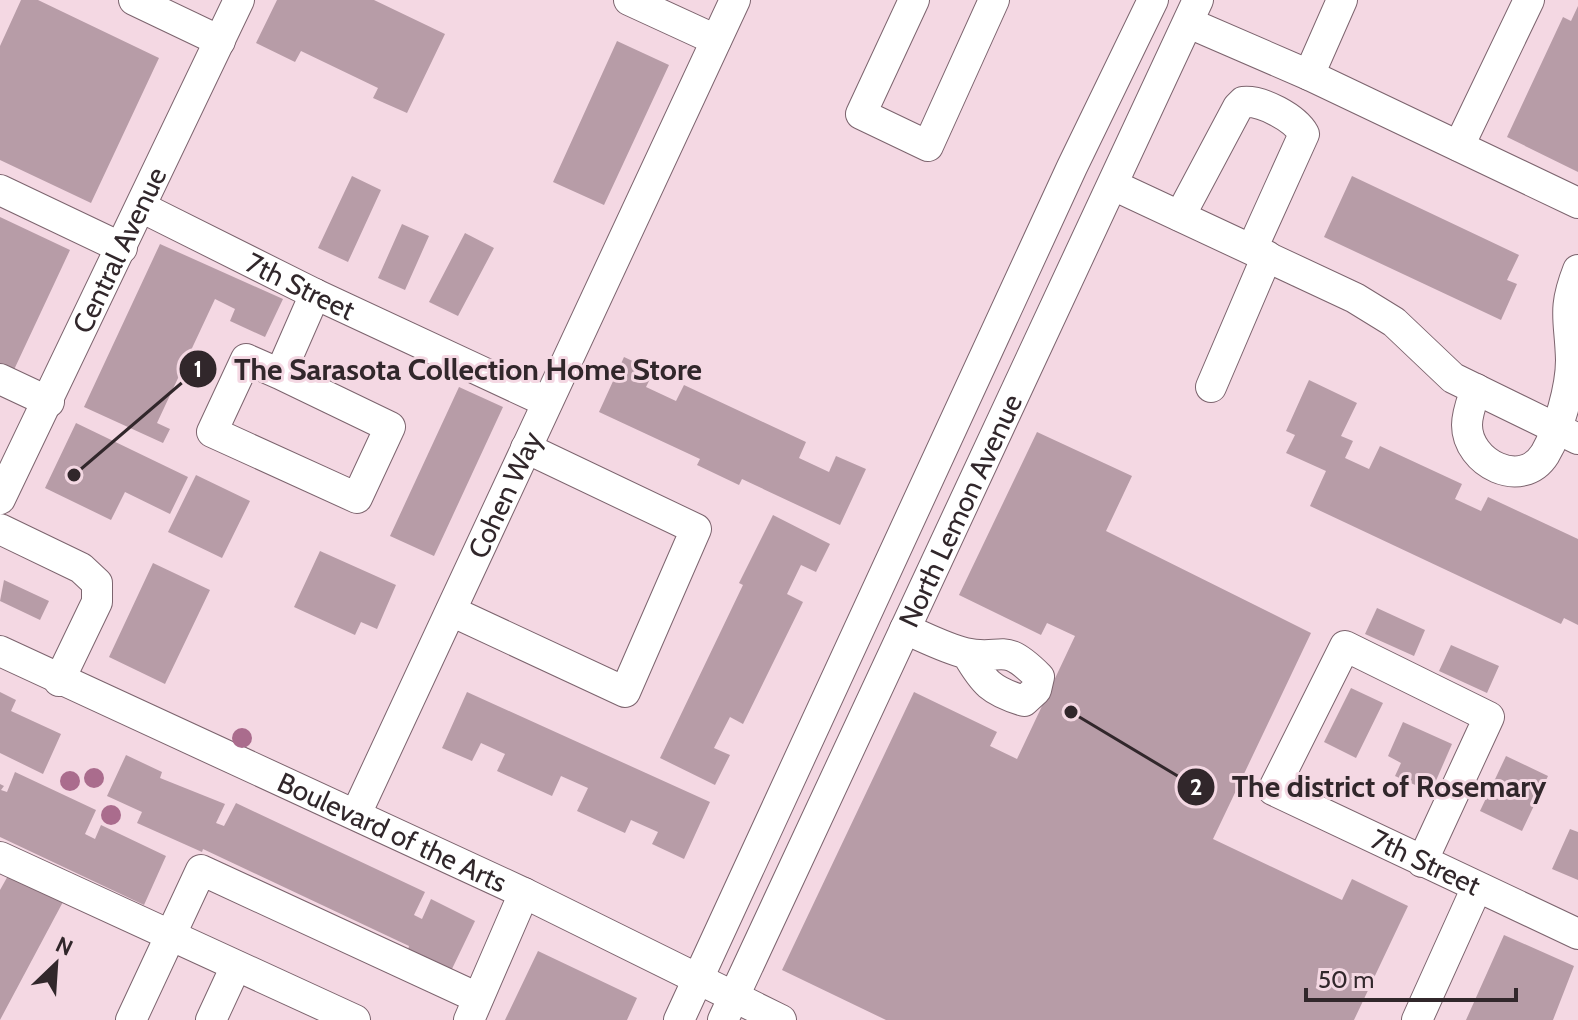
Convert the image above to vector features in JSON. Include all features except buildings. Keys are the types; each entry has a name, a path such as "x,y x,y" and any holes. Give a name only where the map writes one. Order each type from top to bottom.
{"street":[{"path":"134,0 220,41"},
{"name":"Central Avenue","path":"0,499 239,0"},
{"path":"629,0 716,40"},
{"name":"Cohen Way","path":"356,814 735,0"},
{"path":"914,0 861,114 928,146 994,0"},
{"path":"679,1020 1072,167 1153,0"},
{"path":"1309,75 1342,0"},
{"path":"1459,146 1529,0"},
{"path":"1194,12 1309,75 1578,203"},
{"name":"North Lemon Avenue","path":"728,1008 1194,12"},
{"path":"1180,216 1238,107 1249,101 1301,128 1303,143 1259,252 1211,387"},
{"path":"1113,185 1374,309 1394,322 1464,384 1567,433"},
{"path":"0,190 122,248"},
{"name":"7th Street","path":"141,207 315,294 547,402"},
{"path":"1464,384 1467,425 1475,453 1486,464 1515,471 1530,467 1543,458 1567,433 1571,362 1566,300 1578,270"},
{"path":"280,374 315,294"},
{"path":"246,359 280,374 390,427 357,498 212,432 246,359"},
{"path":"0,379 49,402"},
{"path":"451,611 625,692 696,529 526,448"},
{"path":"0,529 81,568 97,583 97,602 59,681"},
{"path":"905,629 967,654"},
{"name":"7th Street","path":"1422,862 1489,717 1345,646 1273,790 1422,862 1578,934"},
{"name":"Boulevard of the Arts","path":"0,651 59,681 524,893 698,979 728,1008 781,1020"},
{"path":"0,857 355,1020"},
{"path":"131,1020 201,870 473,1009 524,893"},
{"path":"1417,1020 1477,887"},
{"path":"211,1020 236,966"}],"place":[{"name":"The Sarasota Collection Home Store","path":"74,475"},
{"name":"The district of Rosemary","path":"1071,712"}]}
